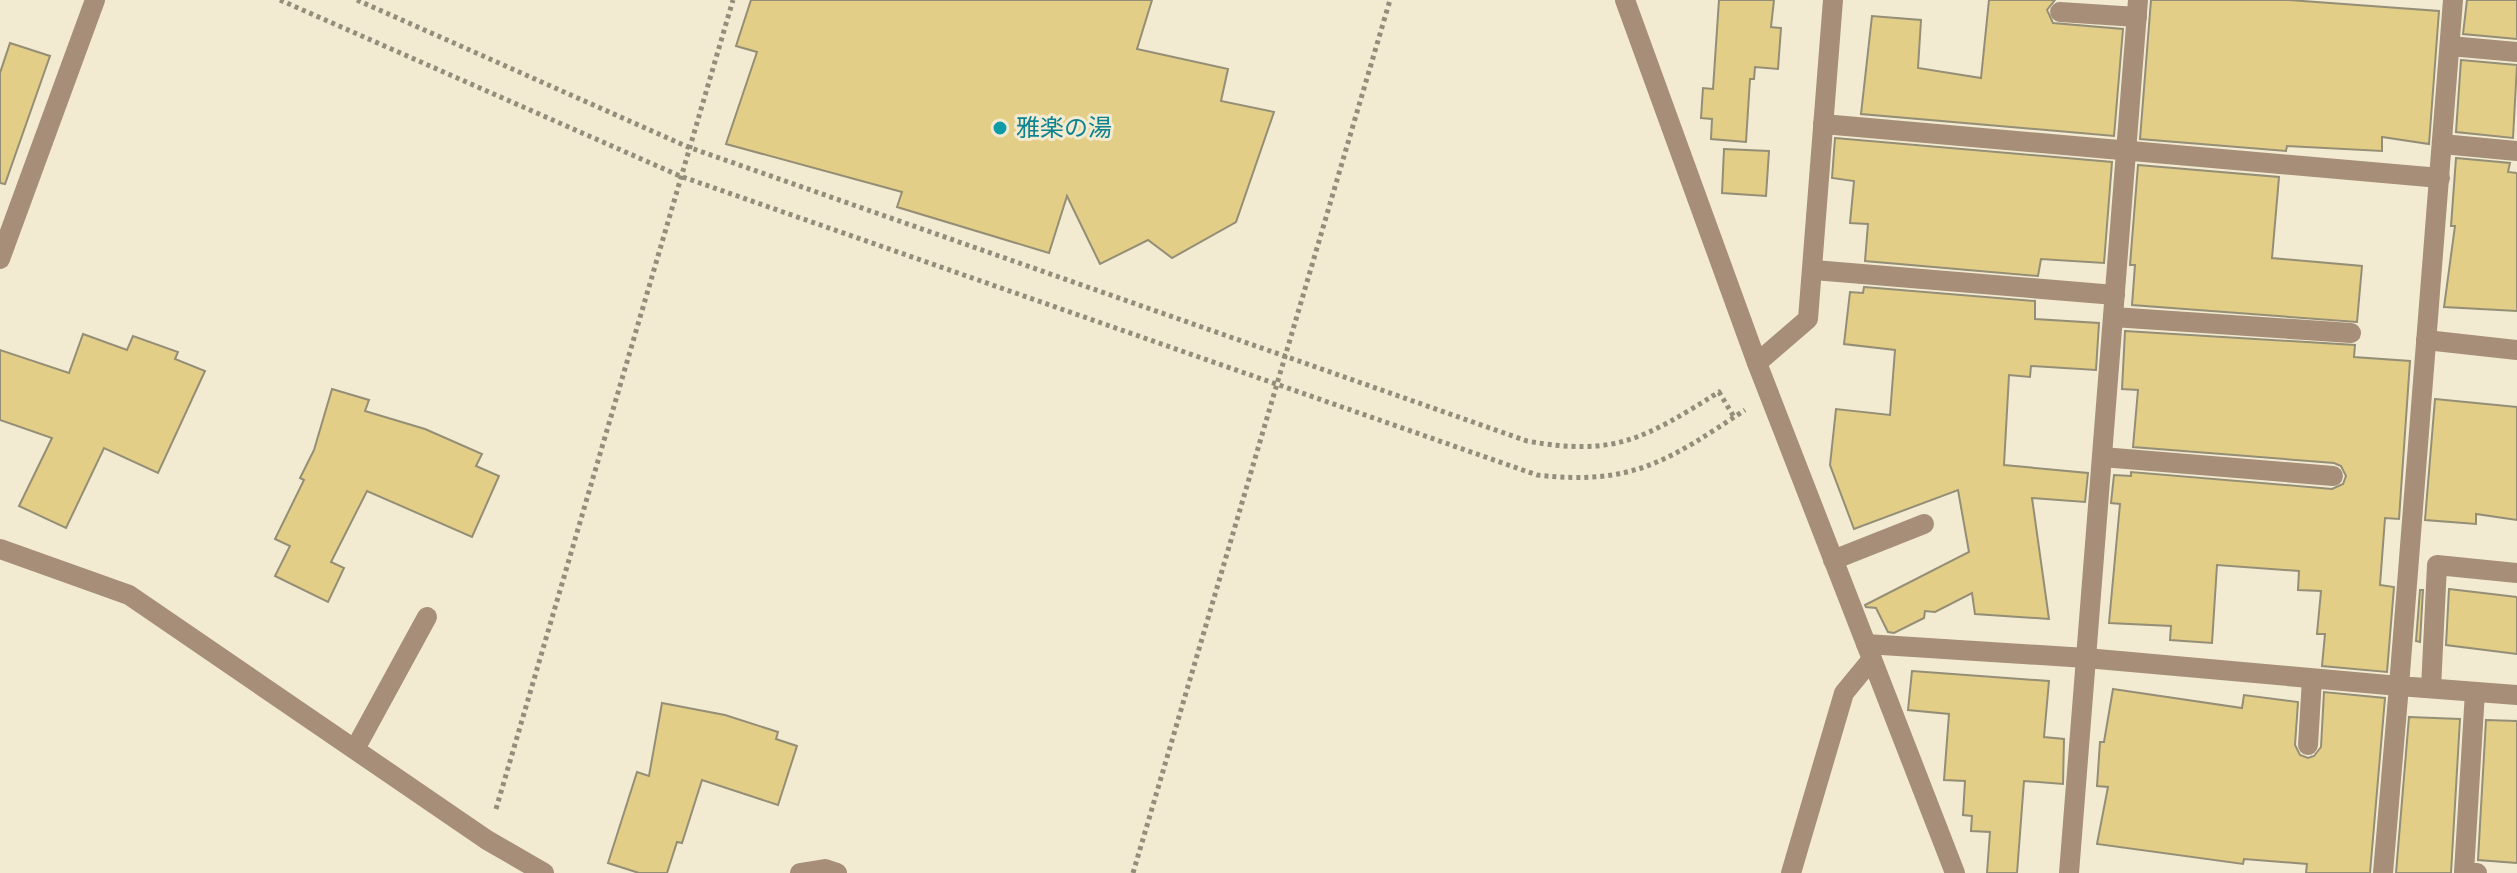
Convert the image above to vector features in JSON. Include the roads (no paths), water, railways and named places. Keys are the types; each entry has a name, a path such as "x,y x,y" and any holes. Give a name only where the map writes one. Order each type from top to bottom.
{"street":[{"path":"0,259 95,0"},
{"path":"1625,0 1757,363 1955,873"},
{"path":"1757,363 1808,319 1833,0"},
{"path":"2383,873 2453,0"},
{"path":"2060,12 2138,9 2069,873"},
{"path":"2450,46 2517,52"},
{"path":"1823,124 2440,178"},
{"path":"2442,144 2517,151"},
{"path":"1814,270 2115,295"},
{"path":"2113,317 2351,333"},
{"path":"2426,340 2517,350"},
{"path":"2102,457 2333,476"},
{"path":"1833,560 1924,524"},
{"path":"0,549 129,595 487,840 544,873"},
{"path":"2431,688 2437,565 2517,573"},
{"path":"355,749 427,617"},
{"path":"1869,652 2086,658 2517,695"},
{"path":"1791,873 1844,693 1869,652"},
{"path":"2308,745 2312,679"},
{"path":"2475,692 2464,872 2477,873"},
{"path":"800,873 825,869 837,873"}],"place":[{"name":"雅楽の湯","path":"1000,128"}]}
